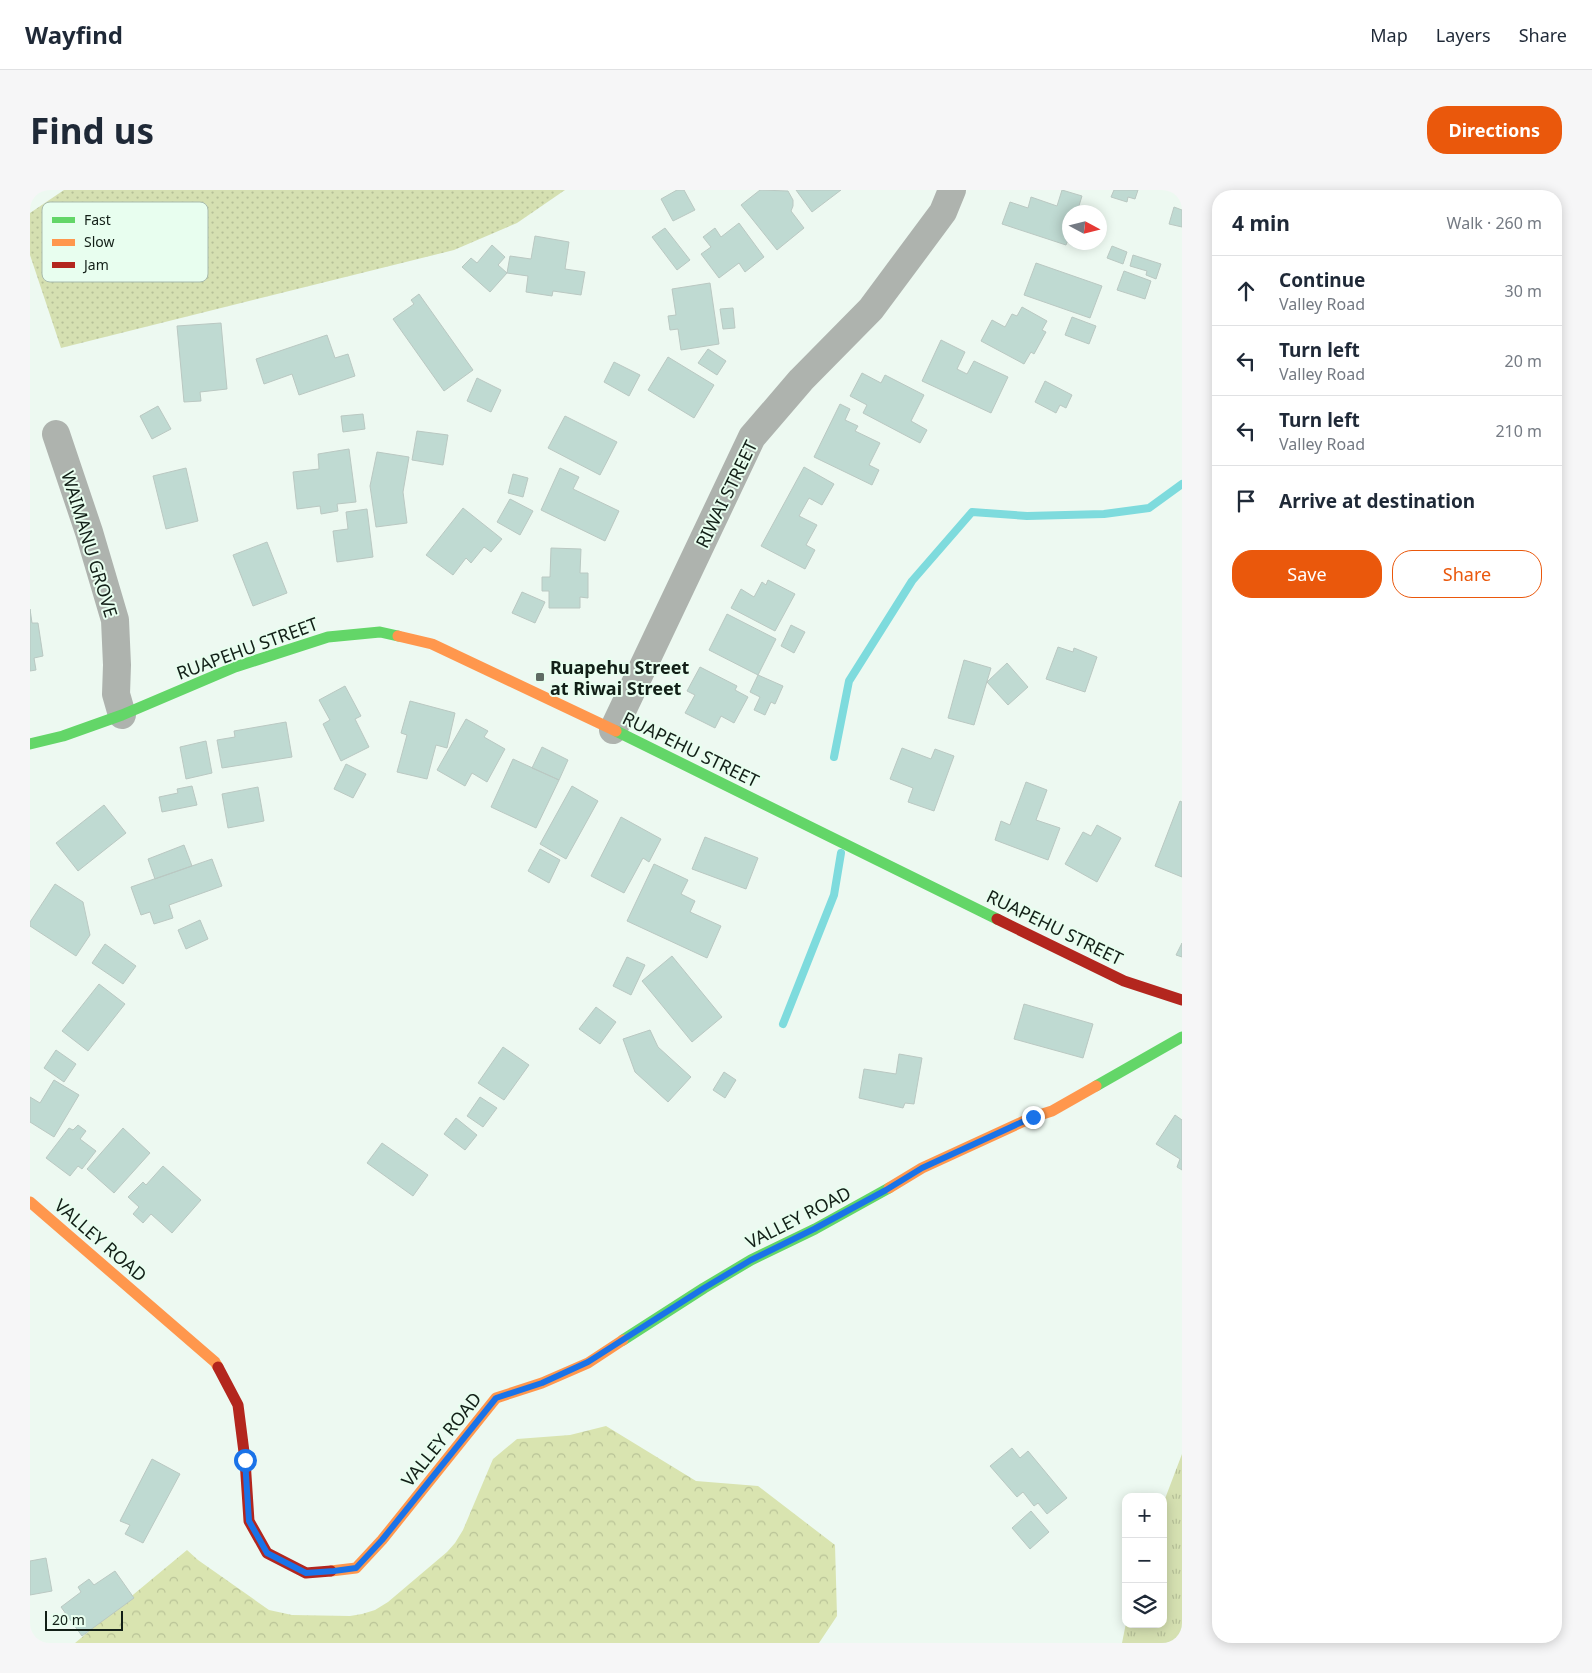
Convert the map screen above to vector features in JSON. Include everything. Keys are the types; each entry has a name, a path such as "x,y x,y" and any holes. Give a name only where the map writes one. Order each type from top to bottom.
{"street":[{"name":"RIWAI STREET","path":"613,730 752,437 801,380 871,309 943,212 952,190"},
{"name":"WAIMANU GROVE","path":"56,434 89,532 115,620 116,694 122,715"},
{"name":"RUAPEHU STREET","path":"30,744 63,736 122,715 236,667 328,637 380,632 432,644 613,730 1124,981 1182,1000"},
{"name":"VALLEY ROAD","path":"30,1202 215,1362 238,1405 245,1460 249,1521 267,1553 306,1573 356,1568 382,1540 496,1398 542,1383 588,1362 751,1260 822,1225 922,1168 1052,1110 1182,1037"}],"green space":[{"path":"64,190 565,190 517,223 454,250 61,348 30,255 30,213 42,205 42,282 208,282 208,202 46,202"},
{"path":"606,1426 696,1481 758,1486 835,1545 837,1616 819,1643 75,1643 187,1550 198,1560 269,1610 292,1615 350,1616 375,1610 388,1602 455,1543 463,1530 493,1459 517,1439 570,1435"},
{"path":"1182,1454 1182,1643 1122,1643 1125,1628 1167,1628 1167,1493"}],"building":[{"path":"677,190 684,190 695,210 673,221 661,199"},
{"path":"760,190 788,191 793,200 791,211 804,228 777,250 741,205"},
{"path":"796,190 841,190 812,212"},
{"path":"1062,190 1082,196 1079,205 1062,205 1062,244 1002,224 1010,202 1028,208 1031,197 1057,206"},
{"path":"1114,190 1138,190 1135,199 1128,197 1127,202 1111,197"},
{"path":"1174,207 1182,210 1182,227 1169,224"},
{"path":"739,223 764,257 745,272 739,263 719,278 701,254 711,247 703,237 715,228 721,237"},
{"path":"665,228 690,260 677,270 652,237"},
{"path":"535,236 569,242 565,269 585,272 581,295 553,291 552,296 526,292 528,276 507,273 510,256 531,259"},
{"path":"492,245 505,257 498,265 507,273 490,292 462,267 471,258 477,263"},
{"path":"1112,246 1127,252 1123,264 1107,258"},
{"path":"1133,255 1161,264 1156,279 1146,275 1147,271 1130,266"},
{"path":"1036,263 1102,286 1090,318 1024,295"},
{"path":"1124,271 1151,281 1145,299 1117,290"},
{"path":"710,283 719,344 681,350 678,329 670,330 668,316 676,315 672,289"},
{"path":"419,294 473,370 444,391 393,319 414,304 411,300"},
{"path":"1022,307 1047,321 1042,330 1046,332 1034,354 1031,352 1024,364 981,341 992,320 1005,327 1012,314 1017,316"},
{"path":"733,308 735,328 723,329 720,309"},
{"path":"1072,317 1096,326 1089,344 1065,335"},
{"path":"221,323 227,389 200,392 201,401 184,402 177,326"},
{"path":"327,335 335,358 348,354 355,376 299,395 292,374 264,384 256,359"},
{"path":"941,340 965,352 957,369 967,374 974,361 1008,377 991,413 922,381"},
{"path":"708,349 726,361 717,375 698,363"},
{"path":"668,357 714,385 694,418 648,390"},
{"path":"614,362 640,375 629,396 604,382"},
{"path":"862,373 881,383 885,375 924,395 911,421 927,430 920,443 863,413 867,405 850,396"},
{"path":"477,378 501,390 491,412 467,401"},
{"path":"1045,381 1072,395 1066,408 1060,405 1056,413 1035,402"},
{"path":"840,404 850,409 845,420 858,426 855,431 880,443 869,465 879,470 872,485 814,457"},
{"path":"158,406 171,429 152,439 140,416"},
{"path":"363,414 365,429 343,432 341,416"},
{"path":"565,416 617,442 600,475 548,448"},
{"path":"417,431 448,435 443,465 412,460"},
{"path":"349,449 356,502 337,504 338,511 321,514 320,506 297,509 293,472 319,469 318,454"},
{"path":"377,452 409,457 403,492 407,523 376,527 370,486"},
{"path":"804,467 834,484 822,505 809,498 799,516 817,525 806,545 815,550 805,569 761,546"},
{"path":"186,468 198,521 166,529 153,476"},
{"path":"560,468 579,477 573,489 619,511 605,541 541,510"},
{"path":"513,474 528,478 523,497 508,493"},
{"path":"510,499 533,511 520,535 497,522"},
{"path":"463,508 502,539 491,552 484,547 471,563 466,558 453,575 426,555"},
{"path":"367,509 373,557 337,562 333,531 348,529 346,512"},
{"path":"267,542 287,593 253,606 233,555"},
{"path":"551,548 581,549 580,573 588,573 588,598 580,597 580,608 549,608 549,591 542,591 542,577 550,577"},
{"path":"768,580 795,594 775,631 731,608 741,589 754,597 762,582 766,585"},
{"path":"522,592 545,602 535,623 512,613"},
{"path":"30,609 32,623 38,623 43,656 34,658 36,670 30,671"},
{"path":"727,614 776,639 758,675 709,650"},
{"path":"791,625 805,632 794,653 781,646"},
{"path":"1058,647 1073,652 1074,648 1097,657 1085,692 1046,679"},
{"path":"964,660 991,668 974,725 948,718"},
{"path":"1007,663 1028,687 1008,705 987,682"},
{"path":"700,667 737,686 735,690 748,697 734,723 721,716 715,728 685,713 695,695 687,691"},
{"path":"758,675 783,686 775,704 771,702 765,715 754,710 760,697 750,692"},
{"path":"345,686 361,716 355,719 369,747 341,761 323,724 330,720 319,700"},
{"path":"410,701 455,713 447,748 436,745 427,779 397,772 407,735 401,733"},
{"path":"466,719 488,731 484,737 505,749 487,782 472,773 465,786 437,770"},
{"path":"286,722 292,757 222,768 217,740 235,737 234,731"},
{"path":"206,741 212,773 186,779 180,747"},
{"path":"542,747 568,760 559,780 532,768"},
{"path":"902,748 931,759 935,749 954,756 934,811 908,802 913,788 890,779"},
{"path":"513,759 559,780 536,828 491,807"},
{"path":"346,764 366,774 353,798 334,789"},
{"path":"1026,782 1047,790 1036,820 1060,828 1048,860 995,840 1001,821 1010,825"},
{"path":"192,786 197,805 162,812 159,797 178,793 177,789"},
{"path":"572,786 598,801 566,859 540,844"},
{"path":"258,787 264,821 228,828 222,794"},
{"path":"1180,801 1182,802 1182,877 1155,866"},
{"path":"104,805 126,833 78,871 56,843"},
{"path":"621,817 661,839 649,862 643,858 624,893 591,876"},
{"path":"1097,825 1121,838 1097,882 1065,864 1083,832 1091,836"},
{"path":"705,837 758,858 746,889 692,869"},
{"path":"184,845 192,866 155,879 148,859"},
{"path":"540,849 560,860 549,883 528,871"},
{"path":"212,859 222,886 169,905 173,918 154,924 150,912 141,915 131,887"},
{"path":"654,864 688,880 681,894 695,901 690,912 721,926 707,958 627,921"},
{"path":"55,884 83,902 90,935 76,956 30,926 30,922"},
{"path":"200,920 208,939 186,949 178,930"},
{"path":"1182,943 1182,957 1176,955"},
{"path":"105,944 136,966 123,984 92,963"},
{"path":"672,956 722,1017 692,1042 642,981"},
{"path":"627,957 645,965 631,995 613,986"},
{"path":"99,984 125,1004 88,1051 62,1031"},
{"path":"1024,1004 1093,1024 1083,1058 1014,1039"},
{"path":"596,1007 616,1022 600,1044 579,1029"},
{"path":"650,1030 658,1047 691,1077 668,1102 635,1072 623,1039"},
{"path":"503,1047 529,1065 504,1100 478,1083"},
{"path":"56,1050 76,1064 64,1082 44,1068"},
{"path":"899,1054 922,1058 914,1104 905,1103 903,1108 859,1098 864,1069 896,1074"},
{"path":"724,1072 736,1080 725,1098 713,1090"},
{"path":"54,1080 79,1095 54,1137 30,1122 30,1097 40,1103"},
{"path":"480,1097 497,1108 483,1127 467,1116"},
{"path":"1175,1115 1182,1120 1182,1170 1177,1167 1180,1159 1156,1144"},
{"path":"456,1118 477,1135 465,1150 444,1134"},
{"path":"78,1125 86,1131 80,1139 96,1151 82,1169 78,1166 70,1176 46,1158 69,1128 73,1130"},
{"path":"123,1128 150,1153 114,1193 87,1169"},
{"path":"382,1143 428,1175 413,1196 367,1163"},
{"path":"163,1166 201,1200 172,1233 151,1214 143,1223 133,1214 139,1207 128,1197 143,1182 146,1185"},
{"path":"1012,1448 1020,1458 1028,1451 1067,1498 1047,1514 1038,1503 1034,1506 1023,1492 1017,1497 990,1466"},
{"path":"152,1459 180,1474 143,1543 125,1534 130,1525 120,1521"},
{"path":"1031,1511 1049,1532 1030,1549 1012,1528"},
{"path":"46,1558 52,1591 30,1595 30,1561"},
{"path":"115,1571 134,1598 82,1636 61,1607 81,1592 78,1587 89,1579 94,1585"}],"waterway":[{"path":"834,757 849,681 912,581 972,512 1027,516 1104,514 1149,508 1182,484"},
{"path":"783,1024 834,895 841,853"}],"traffic: fast":[{"path":"30,744 63,736 122,715 235,667 328,637 380,632 398,636"},
{"path":"616,731 997,919"},
{"path":"1096,1086 1182,1037"},
{"path":"623,1340 751,1260 815,1229 889,1188"}],"traffic: slow":[{"path":"398,636 432,644 616,731"},
{"path":"889,1188 922,1168 1033,1117 1052,1111 1096,1086"},
{"path":"30,1202 215,1362 218,1367"},
{"path":"331,1571 356,1568 382,1540 496,1398 542,1383 588,1363 623,1340"}],"traffic: jam":[{"path":"997,919 1124,981 1182,1000"},
{"path":"218,1367 238,1405 245,1460 249,1521 267,1553 306,1573 331,1571"}],"place":[{"name":"Ruapehu Street at Riwai Street","path":"540,677"}],"route":[{"path":"245,1460 249,1521 267,1553 306,1573 356,1568 382,1540 496,1398 542,1383 588,1362 751,1260 814,1229 922,1168 1033,1117"}]}
